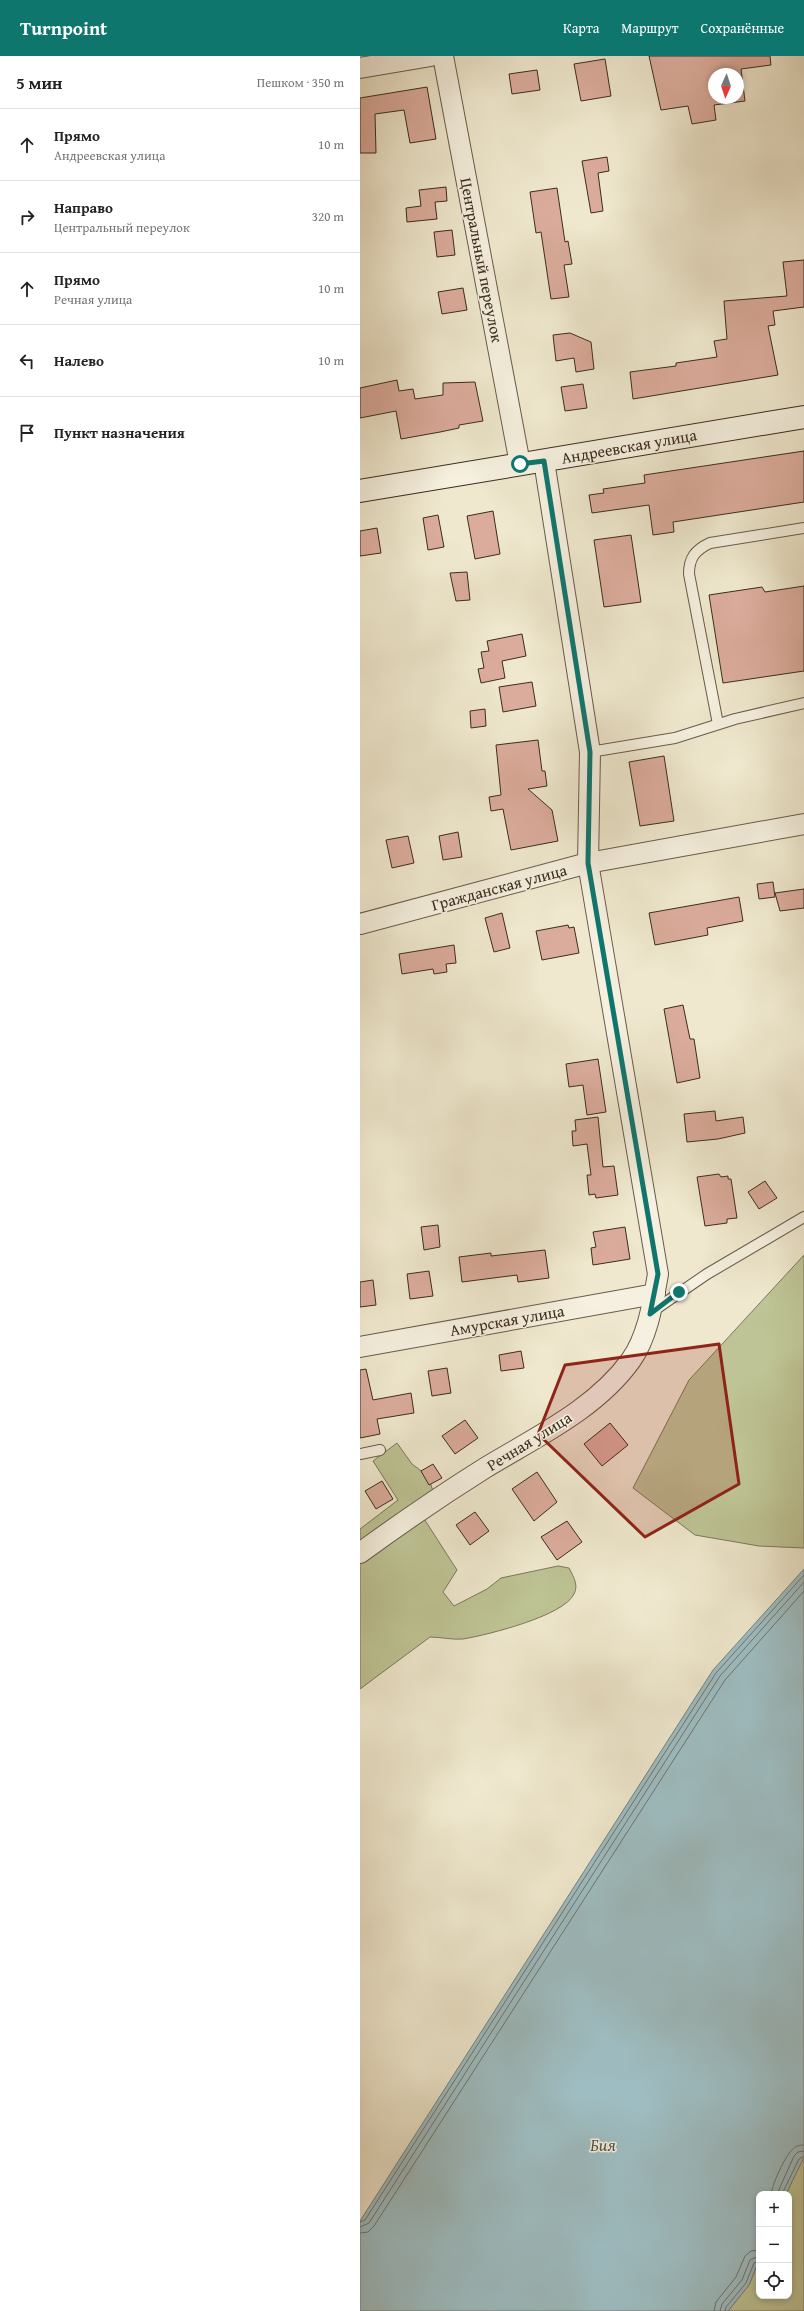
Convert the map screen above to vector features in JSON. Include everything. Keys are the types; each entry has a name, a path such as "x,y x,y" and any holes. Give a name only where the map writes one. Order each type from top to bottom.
{"street":[{"path":"360,68 431,56"},
{"name":"Центральный переулок","path":"443,56 520,464"},
{"name":"Андреевская улица","path":"360,491 804,417"},
{"path":"544,461 590,752 588,863 658,1274 655,1294"},
{"name":"Гражданская улица","path":"360,924 588,863 804,824"},
{"name":"Речная улица","path":"360,1553 427,1504 591,1402 631,1360 642,1339 655,1294"},
{"name":"Амурская улица","path":"360,1347 655,1294"}],"lane":[{"path":"718,724 689,574 689,564 699,548 710,543 804,528"},
{"path":"590,752 675,738 718,724 804,703"},
{"path":"650,1314 707,1274 804,1217"},
{"path":"360,1454 380,1450"}],"highlighted area":[{"path":"719,1344 739,1484 645,1537 538,1434 565,1365"}],"green space":[{"path":"804,1255 804,1548 759,1546 695,1535 633,1488 689,1380"},
{"path":"397,1443 412,1464 428,1476 433,1491 360,1546 360,1529 398,1500 373,1461"},
{"path":"421,1514 457,1570 443,1592 454,1606 487,1589 501,1578 558,1566 569,1568 575,1581 576,1587 574,1594 567,1602 556,1610 541,1617 506,1629 463,1639 430,1637 360,1689 360,1558"},
{"path":"804,2157 804,2311 728,2311 749,2285 756,2268 756,2299 792,2299 792,2191 787,2191"}],"water":[{"name":"Бия","path":"804,1569 804,2157 787,2191 756,2191 756,2268 749,2285 728,2311 360,2311 360,2221 713,1670"}],"building":[{"path":"649,56 770,56 771,65 744,69 708,68 708,104 722,104 714,105 716,120 692,124 688,106 661,110"},
{"path":"605,59 611,96 581,101 574,64"},
{"path":"537,70 540,90 512,94 509,74"},
{"path":"427,87 436,139 410,143 404,110 375,114 376,153 360,153 360,98"},
{"path":"607,157 609,171 598,173 603,211 591,213 582,161"},
{"path":"446,187 447,201 435,202 437,219 407,222 406,208 421,206 419,190"},
{"path":"557,188 565,242 568,241 572,264 564,265 569,297 551,299 541,232 536,233 530,192"},
{"path":"452,230 455,255 437,257 434,232"},
{"path":"804,260 804,307 773,311 775,325 768,326 778,375 633,399 630,372 676,366 676,363 717,357 714,341 727,339 724,301 787,296 783,262"},
{"path":"463,288 467,310 442,314 438,292"},
{"path":"570,333 591,342 594,369 576,372 574,358 556,361 553,335"},
{"path":"397,380 399,391 413,389 415,399 443,395 443,383 475,382 483,421 459,425 459,428 401,439 396,411 360,418 360,388"},
{"path":"583,384 587,408 565,411 561,387"},
{"path":"804,451 804,502 673,522 674,532 653,535 649,505 592,513 589,495 604,493 603,489 645,483 644,475"},
{"path":"493,511 500,554 475,559 467,516"},
{"path":"438,515 444,547 428,550 423,518"},
{"path":"377,528 381,553 360,556 360,531"},
{"path":"631,535 641,602 604,607 594,540"},
{"path":"467,572 470,600 456,601 450,573"},
{"path":"804,586 804,671 723,683 709,595 762,587 765,592"},
{"path":"522,634 526,656 502,661 505,678 481,683 478,669 484,668 481,652 489,651 487,641"},
{"path":"532,682 536,706 503,712 499,687"},
{"path":"485,709 486,726 471,728 470,711"},
{"path":"538,740 542,771 545,771 547,786 528,789 552,810 558,841 511,850 503,809 491,811 489,797 501,795 496,745"},
{"path":"664,756 674,821 640,826 629,762"},
{"path":"458,832 462,857 443,860 439,836"},
{"path":"408,836 414,863 392,868 386,840"},
{"path":"773,882 775,897 759,899 757,884"},
{"path":"804,889 804,908 780,911 775,893"},
{"path":"739,897 743,921 707,928 708,935 655,945 649,913"},
{"path":"502,913 510,948 494,952 485,918"},
{"path":"568,925 569,928 574,927 579,953 542,960 536,931"},
{"path":"454,945 456,963 446,964 447,972 434,974 433,969 402,974 399,954"},
{"path":"683,1005 690,1039 694,1039 700,1078 677,1083 664,1009"},
{"path":"598,1059 606,1112 587,1115 583,1085 569,1087 566,1064"},
{"path":"715,1111 716,1121 743,1117 745,1133 718,1139 687,1142 684,1114"},
{"path":"598,1117 603,1167 614,1166 618,1195 596,1198 595,1194 589,1195 587,1175 591,1175 587,1144 573,1146 572,1131 576,1131 575,1120"},
{"path":"719,1174 721,1177 728,1176 728,1179 731,1179 737,1218 727,1219 727,1223 705,1226 697,1177"},
{"path":"765,1181 777,1198 759,1209 748,1192"},
{"path":"438,1225 440,1247 424,1250 421,1227"},
{"path":"625,1227 630,1259 593,1265 591,1248 596,1247 593,1232"},
{"path":"545,1250 549,1278 518,1282 517,1275 462,1282 459,1257 491,1253 491,1256"},
{"path":"429,1271 433,1296 410,1299 407,1274"},
{"path":"373,1280 376,1305 360,1307 360,1282"},
{"path":"521,1351 524,1368 501,1371 499,1355"},
{"path":"447,1368 451,1393 432,1396 428,1371"},
{"path":"366,1369 373,1400 411,1393 414,1413 377,1419 380,1434 360,1438 360,1370"},
{"path":"465,1420 478,1438 455,1454 442,1436"},
{"path":"610,1423 628,1445 602,1466 584,1444"},
{"path":"433,1464 442,1478 429,1485 421,1471"},
{"path":"537,1472 557,1502 534,1521 512,1489"},
{"path":"382,1481 393,1499 376,1509 365,1491"},
{"path":"475,1512 489,1531 470,1545 456,1525"},
{"path":"567,1521 582,1542 557,1560 541,1537"}],"route":[{"path":"520,464 544,461 590,752 588,863 658,1274 650,1314 679,1292"}]}
